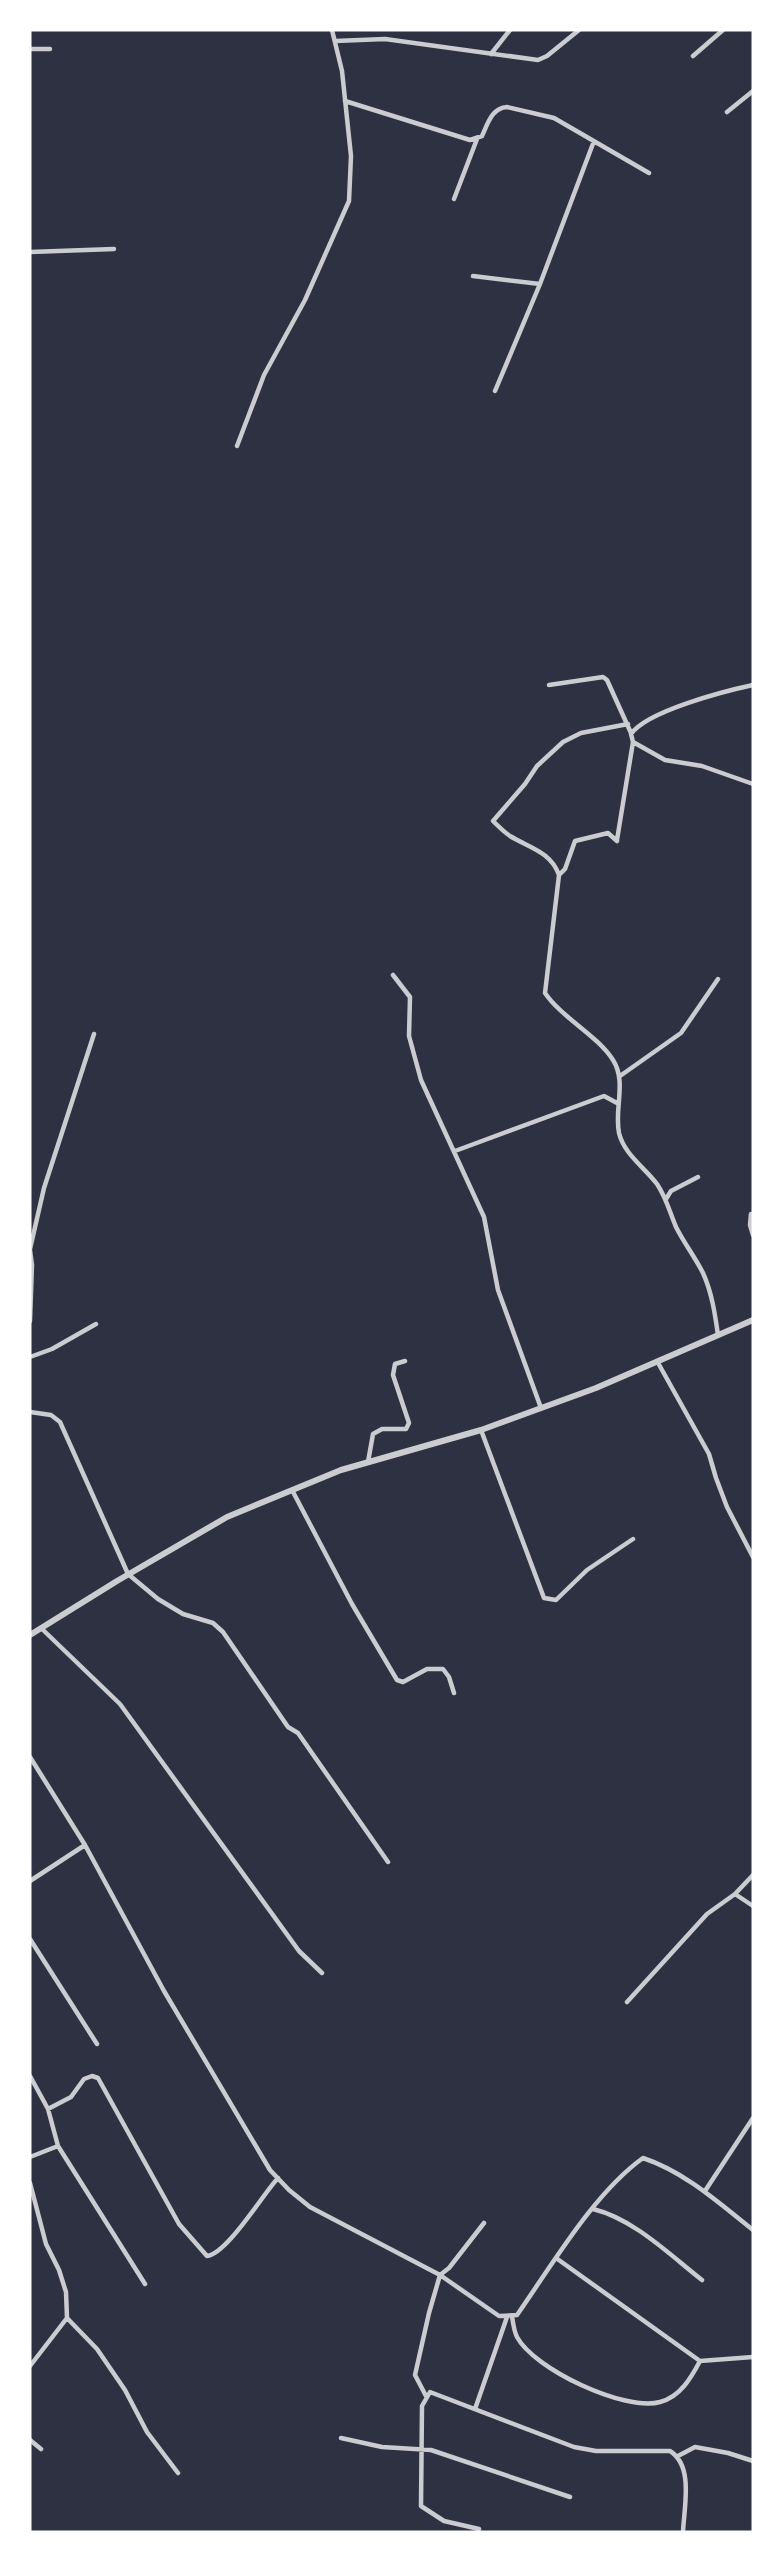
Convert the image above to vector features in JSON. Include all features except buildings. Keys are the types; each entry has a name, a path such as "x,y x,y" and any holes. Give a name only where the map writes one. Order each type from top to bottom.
{"street":[{"path":"237,446 264,375 305,300 349,201 351,156 342,71 332,30"},
{"path":"491,54 510,30"},
{"path":"335,41 385,39 538,60 579,30"},
{"path":"693,56 723,30"},
{"path":"30,49 50,49"},
{"path":"727,112 753,91"},
{"path":"345,101 470,140 482,136 495,111 507,107 554,118 649,173"},
{"path":"454,199 477,139"},
{"path":"495,391 540,284 594,141"},
{"path":"30,252 114,249"},
{"path":"473,276 540,284"},
{"path":"549,685 603,677 607,680 628,724 633,742 617,841 608,833 575,841 565,869 559,875"},
{"path":"631,734 641,723 654,717 753,685"},
{"path":"628,724 581,733 563,742 537,766 525,784 492,821 509,836 538,850 554,862 559,875 544,993 554,1007 572,1019 613,1059 620,1076 617,1103 620,1134 636,1163 657,1184 677,1229 704,1275 713,1303 718,1335"},
{"path":"633,742 665,760 702,766 753,784"},
{"path":"393,975 410,996 409,1036 421,1080 484,1217 498,1290 541,1408"},
{"path":"620,1076 681,1033 718,979"},
{"path":"30,1321 30,1249 44,1188 94,1034"},
{"path":"455,1152 604,1096 617,1103"},
{"path":"666,1200 671,1191 698,1177"},
{"path":"751,1214 753,1235"},
{"path":"30,1635 128,1574 228,1517 341,1470 481,1430 596,1388 753,1320"},
{"path":"30,1357 52,1349 96,1324"},
{"path":"368,1462 373,1434 382,1429 406,1429 409,1423 393,1375 395,1364 405,1361"},
{"path":"657,1361 709,1454 727,1507 753,1557"},
{"path":"30,1412 51,1415 60,1422 128,1574 158,1599 183,1614 205,1618 223,1632 288,1727 298,1733 388,1863"},
{"path":"481,1430 544,1598 556,1600 587,1570 632,1539"},
{"path":"292,1490 352,1604 397,1680 402,1682 428,1669 443,1669 449,1677 454,1693"},
{"path":"41,1628 120,1704 299,1951 322,1973"},
{"path":"30,1757 85,1845 164,1991 270,2170 310,2207 440,2274 499,2316 509,2317 517,2315 593,2209 629,2168 643,2158 658,2163 705,2190 753,2230"},
{"path":"30,1881 85,1845"},
{"path":"627,2002 707,1914 735,1894 753,1875"},
{"path":"735,1894 753,1906"},
{"path":"30,1939 97,2044"},
{"path":"30,2076 48,2109 58,2146 145,2284"},
{"path":"48,2109 71,2097 84,2079 92,2076 98,2078 179,2224 207,2256 219,2250 250,2216 278,2178"},
{"path":"705,2190 753,2118"},
{"path":"30,2157 58,2146"},
{"path":"30,2183 46,2244 66,2292 67,2318 30,2366"},
{"path":"593,2209 608,2213 644,2235 702,2280"},
{"path":"426,2397 415,2375 440,2274 449,2268 484,2223"},
{"path":"556,2259 700,2361 753,2357"},
{"path":"509,2317 518,2339 539,2360 584,2386 638,2404 661,2402 677,2393 688,2384 700,2361"},
{"path":"475,2409 509,2317"},
{"path":"67,2318 97,2349 125,2390 147,2432 178,2473"},
{"path":"480,2529 444,2521 421,2506 422,2406 430,2392 574,2447 596,2451 670,2451 678,2456 685,2472 683,2532"},
{"path":"341,2438 382,2447 431,2451 570,2497"},
{"path":"30,2440 41,2449"},
{"path":"678,2456 695,2448 728,2453 753,2461"}]}
